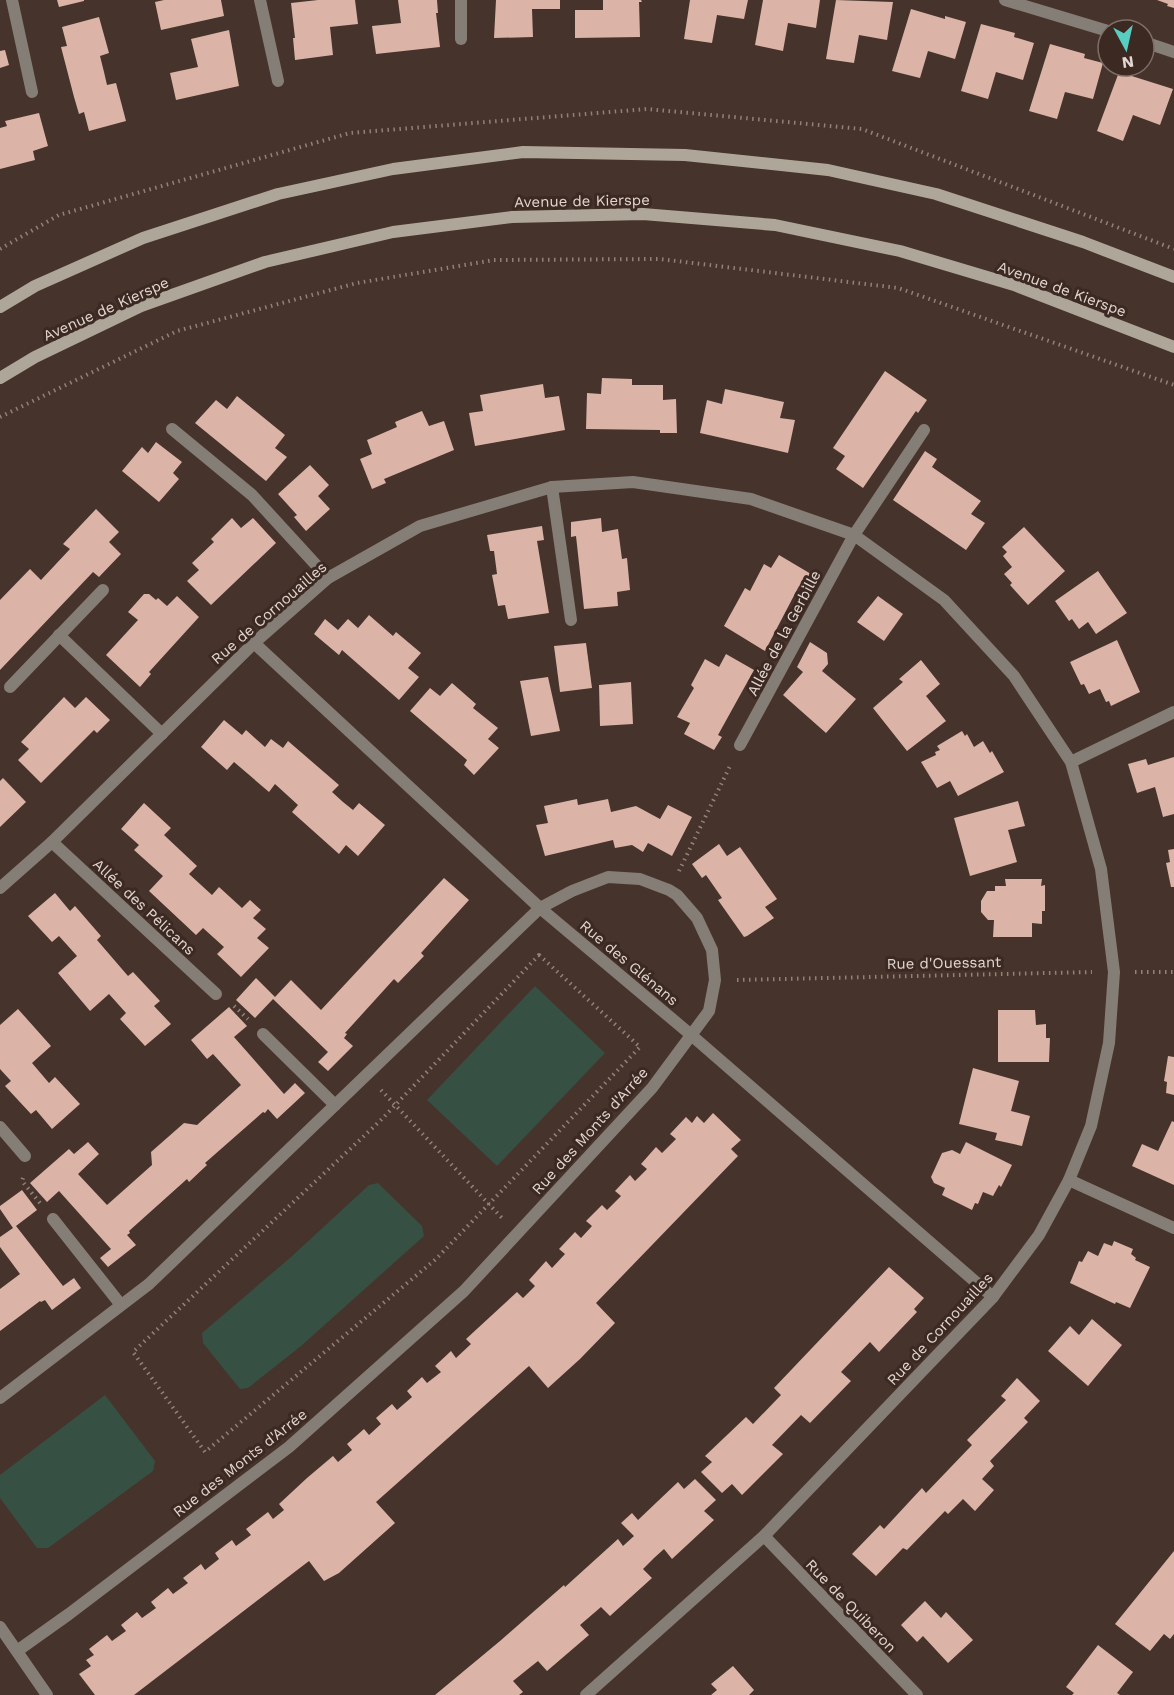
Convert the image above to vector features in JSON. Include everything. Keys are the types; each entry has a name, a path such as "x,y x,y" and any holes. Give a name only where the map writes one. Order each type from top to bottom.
{"main road":[{"path":"0,307 35,286 143,238 278,194 393,169 523,152 685,154 828,170 936,194 1083,242 1174,277"},
{"name":"Avenue de Kierspe","path":"0,378 35,357 141,306 265,262 393,232 512,217 643,214 775,225 900,251 1014,285 1174,347"}],"street":[{"path":"12,0 32,92"},
{"path":"260,0 278,81"},
{"path":"461,0 461,39"},
{"path":"1005,0 1096,28"},
{"path":"1156,46 1174,52"},
{"path":"172,429 252,495 328,578"},
{"name":"Allée de la Gerbille","path":"740,745 854,535 924,430"},
{"name":"Rue de Cornouailles","path":"0,888 52,842 254,643 328,578 420,526 552,487 633,482 751,499 854,535 944,600 1014,676 1071,762 1101,869 1114,972 1109,1043 1091,1126 1069,1180 1039,1235 993,1297 764,1536 586,1695"},
{"path":"552,487 571,620"},
{"path":"10,687 102,590"},
{"path":"59,635 162,734"},
{"name":"Rue des Glénans","path":"254,643 540,908 690,1034 993,1297"},
{"path":"1071,762 1174,712"},
{"name":"Allée des Pélicans","path":"52,842 216,994"},
{"name":"Rue des Monts d'Arrée","path":"0,1398 149,1284 540,908 572,891 608,877 640,879 677,895 697,918 712,950 715,980 709,1011 652,1088 517,1234 464,1291 289,1447 17,1651"},
{"path":"263,1034 335,1105"},
{"path":"0,1127 25,1156"},
{"path":"1069,1180 1174,1228"},
{"path":"53,1219 121,1305"},
{"name":"Rue de Quiberon","path":"764,1536 917,1695"},
{"path":"0,1627 47,1695"}],"path":[{"path":"0,417 177,331 357,283 494,260 660,259 898,288 1174,385"},
{"path":"669,890 740,745"},
{"path":"539,955 640,1047 489,1204 436,1259 205,1452 134,1352 395,1104 539,955"},
{"name":"Rue d'Ouessant","path":"715,980 1174,972"},
{"path":"216,994 227,1000 263,1034"},
{"path":"366,1075 517,1234"},
{"path":"25,1156 22,1181 53,1219"}],"green space":[{"path":"535,986 605,1053 497,1166 427,1100"},
{"path":"378,1183 422,1226 424,1236 301,1346 248,1388 240,1389 203,1343 202,1333 291,1257 369,1185"},
{"path":"105,1395 155,1461 153,1471 48,1548 37,1548 0,1498 0,1475"}],"building":[{"path":"57,0 84,0 84,1 59,7"},
{"path":"221,0 224,16 161,30 155,2"},
{"path":"355,0 358,24 330,27 333,55 295,60 291,3"},
{"path":"398,0 437,0 438,13 436,13 440,47 376,54 372,26 401,23"},
{"path":"496,0 560,0 560,9 532,9 533,37 494,38"},
{"path":"603,0 641,0 642,2 639,2 640,37 575,38 575,10 603,10"},
{"path":"690,0 748,0 744,19 717,15 712,43 684,39"},
{"path":"763,0 820,0 816,28 788,23 783,51 755,45"},
{"path":"836,0 893,2 887,40 859,35 854,63 826,59"},
{"path":"1157,0 1174,0 1174,8 1167,6 1168,4"},
{"path":"911,9 945,19 945,16 966,22 955,59 928,51 920,78 892,71"},
{"path":"99,17 109,53 100,56 107,85 116,83 126,121 89,131 84,112 79,114 61,47 67,46 62,27"},
{"path":"981,24 1015,33 1014,37 1034,43 1023,80 996,72 988,99 961,91"},
{"path":"229,30 239,86 176,100 170,73 198,67 191,39"},
{"path":"1050,44 1085,54 1084,58 1096,61 1096,78 1099,78 1093,99 1065,92 1057,119 1029,111"},
{"path":"5,50 9,65 0,68 0,51"},
{"path":"1117,78 1138,78 1173,89 1160,125 1133,115 1123,141 1097,131"},
{"path":"39,113 48,146 33,151 35,160 0,169 0,128 7,126 5,121"},
{"path":"885,371 927,400 918,413 916,411 863,488 836,469 845,456 833,448"},
{"path":"602,378 632,379 632,385 663,385 663,400 676,399 677,433 660,433 660,430 586,429 587,393 601,394"},
{"path":"543,384 545,398 559,396 565,430 475,446 469,413 483,411 480,395"},
{"path":"725,389 784,402 780,418 795,420 788,453 700,433 707,400 722,404"},
{"path":"237,396 285,435 275,448 287,457 266,481 195,423 216,400 227,409"},
{"path":"422,411 429,426 444,421 454,450 384,479 386,483 372,489 360,459 372,454 367,440 397,427 395,422"},
{"path":"156,442 182,462 173,473 179,479 159,502 122,471 142,447 148,453"},
{"path":"925,451 937,459 932,467 981,501 971,514 985,523 966,550 893,500"},
{"path":"310,465 329,485 318,496 330,509 306,531 294,517 297,515 278,494"},
{"path":"96,509 119,532 109,542 121,554 99,577 93,572 0,670 0,600 30,569 41,580 70,549 63,544"},
{"path":"232,518 241,528 253,518 276,543 211,605 187,581 199,570 192,563 214,542 211,539"},
{"path":"601,518 602,532 618,529 622,559 627,558 630,590 617,592 618,606 584,609 576,536 571,537 571,522"},
{"path":"542,526 544,540 537,541 549,613 508,619 505,605 498,606 492,575 497,574 494,551 490,551 487,535"},
{"path":"1024,527 1065,571 1028,605 1010,585 1012,583 1004,574 1012,567 1003,556 1007,552 1002,547"},
{"path":"779,555 811,574 804,588 799,586 765,651 724,626 745,588 750,591 764,564 771,568"},
{"path":"1098,571 1127,613 1096,634 1088,622 1079,629 1072,619 1069,621 1055,601"},
{"path":"144,594 149,594 156,600 158,598 167,606 177,596 199,617 149,672 151,674 140,687 106,655 138,620 128,612"},
{"path":"878,596 903,614 884,641 857,622"},
{"path":"369,615 393,636 396,632 421,653 408,668 419,677 399,700 342,650 339,655 314,634 325,619 338,630 348,619 358,628"},
{"path":"1117,640 1140,692 1111,706 1109,701 1106,702 1100,689 1089,694 1084,684 1081,685 1070,662"},
{"path":"810,642 827,653 828,664 822,671 856,699 826,733 783,695 803,672 797,667"},
{"path":"586,643 592,688 560,692 554,646"},
{"path":"726,654 754,670 718,735 722,737 714,750 684,734 690,723 677,717 694,688 691,685 705,659 719,667"},
{"path":"921,660 940,684 926,696 946,721 907,751 873,708 903,682 899,679"},
{"path":"548,677 560,731 531,736 520,681"},
{"path":"631,682 633,724 600,726 599,685"},
{"path":"452,683 476,704 473,708 498,728 488,739 499,748 474,775 464,765 467,760 410,711 430,688 440,696"},
{"path":"64,697 75,708 86,697 110,720 97,733 94,730 41,783 18,760 29,749 21,742"},
{"path":"224,720 242,735 246,730 265,747 271,739 283,748 288,741 339,785 332,792 343,802 353,810 359,803 385,825 358,856 346,845 339,854 292,812 298,805 275,784 269,792 234,762 227,770 201,747"},
{"path":"962,731 965,736 967,734 974,747 983,741 990,753 992,751 1004,772 958,796 950,781 937,788 921,762 936,755 935,752 940,750 937,746"},
{"path":"1174,757 1174,814 1163,817 1155,787 1137,793 1128,764 1146,759 1148,765"},
{"path":"3,778 26,802 0,827 0,781"},
{"path":"577,799 578,805 608,799 611,812 636,806 660,819 668,805 692,817 672,856 648,843 643,852 632,845 615,848 613,840 545,856 536,825 548,823 544,806"},
{"path":"1018,801 1025,826 1008,830 1017,862 970,876 954,818"},
{"path":"144,803 171,828 164,835 197,866 189,874 212,895 219,887 242,908 250,900 261,910 253,918 266,929 257,938 269,948 241,977 217,954 224,947 203,928 196,935 149,891 163,876 134,850 139,845 121,829"},
{"path":"719,844 727,856 740,847 777,899 765,907 774,918 744,937 718,900 722,898 706,875 702,878 692,864"},
{"path":"1174,849 1174,887 1171,887 1166,863 1170,862 1168,850"},
{"path":"444,878 469,900 421,953 424,956 398,983 394,979 345,1033 347,1034 344,1038 353,1046 328,1071 318,1062 328,1052 273,999 255,1018 236,1000 256,978 275,997 291,980 321,1010"},
{"path":"1005,879 1042,879 1041,886 1045,885 1045,911 1042,911 1042,924 1032,923 1032,937 993,937 994,920 988,920 981,912 981,901 987,891 995,891 995,886 1006,886"},
{"path":"55,893 70,911 75,906 101,936 97,940 128,976 133,972 160,1001 154,1006 171,1024 145,1046 120,1019 126,1013 109,994 90,1011 58,973 77,956 59,936 52,942 28,916"},
{"path":"229,1007 247,1026 234,1037 284,1094 295,1083 305,1093 277,1119 268,1109 265,1113 263,1112 205,1163 207,1165 189,1182 187,1179 129,1231 127,1235 136,1245 108,1267 100,1258 111,1249 59,1191 47,1202 30,1183 69,1149 74,1154 88,1142 99,1154 78,1174 107,1205 152,1165 151,1152 184,1123 197,1125 241,1085 213,1054 207,1059 191,1040"},
{"path":"18,1009 51,1046 32,1063 49,1083 55,1077 80,1104 52,1129 36,1110 31,1114 5,1086 11,1081 0,1069 0,1025"},
{"path":"998,1010 1035,1010 1036,1025 1046,1024 1046,1038 1050,1038 1049,1062 998,1062"},
{"path":"1168,1056 1174,1057 1174,1095 1166,1093 1167,1082 1164,1081"},
{"path":"973,1068 1019,1081 1011,1111 1030,1116 1022,1146 995,1140 997,1133 959,1124"},
{"path":"713,1113 741,1140 731,1149 738,1156 596,1303 615,1323 580,1359 548,1388 529,1366 376,1502 395,1523 339,1573 324,1581 309,1561 134,1695 95,1695 79,1674 91,1666 86,1660 94,1655 89,1649 107,1635 112,1641 126,1631 121,1625 137,1612 142,1618 156,1608 151,1602 168,1588 173,1594 188,1583 183,1578 201,1564 205,1570 219,1559 215,1553 232,1540 236,1546 251,1535 246,1529 268,1512 273,1519 284,1510 279,1504 307,1478 333,1456 338,1462 352,1450 347,1444 364,1429 369,1435 381,1424 376,1418 392,1404 397,1410 412,1397 407,1391 422,1377 427,1383 441,1372 435,1366 451,1351 456,1358 471,1344 466,1339 517,1292 523,1298 535,1286 529,1280 546,1261 552,1268 565,1254 559,1249 575,1232 581,1238 592,1226 586,1221 602,1205 607,1210 621,1196 615,1191 630,1175 635,1181 647,1169 641,1164 656,1147 662,1153 676,1139 670,1134 686,1117 692,1123 697,1116 704,1123"},
{"path":"1172,1121 1174,1122 1174,1185 1132,1166 1142,1144 1158,1151"},
{"path":"966,1142 1012,1165 1001,1187 999,1185 993,1196 983,1192 978,1204 975,1203 972,1210 942,1195 945,1188 934,1183 931,1177 942,1153 952,1150 960,1154"},
{"path":"22,1190 37,1210 16,1226 63,1286 74,1278 81,1288 52,1310 45,1300 40,1301 0,1331 0,1289 20,1274 0,1247 0,1237 13,1228 0,1206"},
{"path":"1114,1241 1133,1249 1131,1254 1136,1258 1135,1260 1150,1267 1130,1308 1116,1302 1115,1304 1070,1283 1079,1261 1082,1262 1088,1251 1098,1256 1104,1243 1112,1246"},
{"path":"889,1267 924,1298 914,1309 917,1312 879,1352 870,1342 841,1372 851,1381 810,1423 801,1415 772,1445 783,1454 742,1495 732,1484 722,1493 701,1472 712,1462 705,1456 746,1417 753,1424 781,1395 774,1388"},
{"path":"1092,1319 1122,1345 1088,1386 1048,1351 1070,1326 1079,1335"},
{"path":"1017,1378 1040,1401 1024,1418 1028,1422 990,1461 994,1466 982,1479 994,1490 975,1511 963,1499 948,1514 945,1511 907,1550 903,1548 876,1576 852,1554 880,1525 884,1529 922,1488 926,1493 972,1445 967,1440 1006,1400 1001,1396"},
{"path":"695,1479 716,1500 704,1511 714,1520 672,1559 664,1549 654,1558 643,1569 652,1578 610,1616 601,1607 580,1625 589,1635 547,1671 538,1661 513,1681 523,1692 519,1695 435,1695 564,1585 565,1587 618,1539 623,1546 634,1536 621,1523 632,1513 638,1520 678,1482 684,1489"},
{"path":"1174,1551 1174,1634 1170,1639 1164,1634 1150,1651 1115,1624"},
{"path":"925,1601 941,1618 946,1612 973,1640 948,1663 923,1636 917,1642 901,1625"},
{"path":"1098,1645 1133,1672 1117,1693 1120,1695 1072,1695 1074,1693 1066,1687"},
{"path":"733,1666 754,1690 749,1695 711,1695 717,1690 711,1684"}]}
